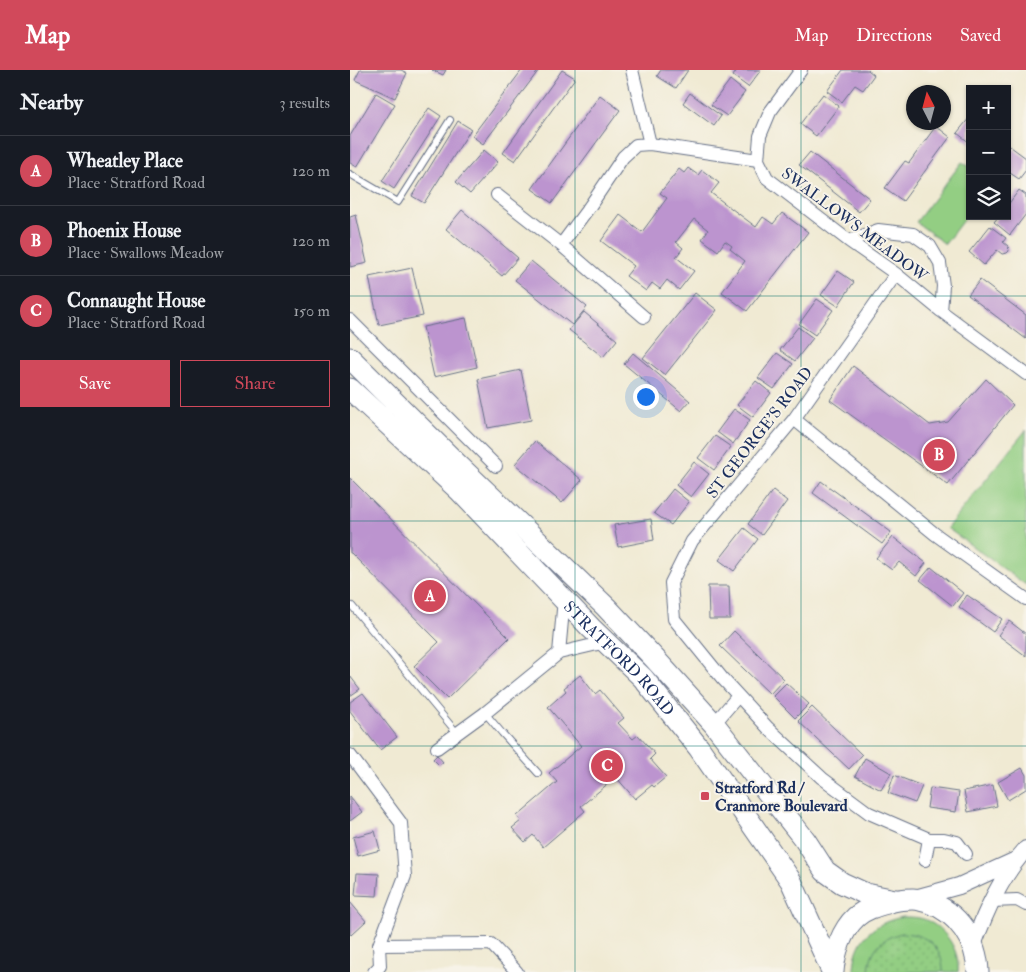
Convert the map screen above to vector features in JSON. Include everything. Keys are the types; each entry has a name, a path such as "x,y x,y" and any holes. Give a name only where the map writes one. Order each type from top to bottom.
{"highway":[{"name":"STRATFORD ROAD","path":"350,358 606,607 714,724 805,840 825,871 842,883 866,894 936,905 952,915 963,928 979,962"},
{"name":"STRATFORD ROAD","path":"350,389 459,490 643,678 699,748 791,881 832,971"},
{"path":"832,971 837,950 846,930 857,917 871,907 905,899"}],"street":[{"path":"632,70 650,144"},
{"path":"561,245 623,157 636,145 650,144 758,160 760,136 770,112 801,70"},
{"name":"SWALLOWS MEADOW","path":"758,160 767,178 1026,374"},
{"path":"497,195 561,245 644,317"},
{"path":"849,241 878,230 913,234 930,246 940,263 943,286 941,311"},
{"name":"ST GEORGE'S ROAD","path":"738,696 674,618 670,583 692,541 794,419 896,274"},
{"path":"350,320 496,466"},
{"path":"794,419 935,534 1026,599"},
{"path":"560,653 564,599"},
{"path":"437,748 485,713 560,653 606,642"},
{"path":"714,724 738,696 768,728 830,784 869,813 929,839 944,839 958,842 966,854"},
{"path":"350,755 401,823 405,876 379,945 380,966 374,972"},
{"path":"925,860 929,839"},
{"path":"905,899 959,886 1021,855"},
{"path":"979,962 992,901 1021,855"},
{"path":"992,901 1017,900 1026,905"},
{"path":"379,945 491,944 517,972"}],"lane":[{"path":"350,174 398,202 450,120"},
{"path":"352,606 457,733"},
{"path":"485,713 538,773"}],"green space":[{"path":"962,162 966,164 966,216 945,244 916,222"},
{"path":"1026,430 1026,585 947,528"},
{"path":"903,917 923,919 940,929 954,948 957,956 958,972 854,972 857,951 867,935 882,924"},
{"path":"902,933 919,936 932,944 940,956 943,972 869,972 874,951 878,946 888,938"}],"building":[{"path":"360,70 401,70 407,73 395,98 355,80"},
{"path":"432,70 446,70 443,75"},
{"path":"522,70 539,70 483,144 472,136"},
{"path":"562,70 575,78 515,161 503,153"},
{"path":"661,70 688,70 676,88 657,76"},
{"path":"737,70 761,70 748,87 733,76"},
{"path":"843,70 868,70 874,75 863,90 855,85 842,102 827,91"},
{"path":"730,80 745,92 727,116 711,105"},
{"path":"376,93 395,104 357,167 350,163 350,136"},
{"path":"690,93 721,116 714,126 683,103"},
{"path":"823,94 839,106 816,136 800,124"},
{"path":"600,95 620,110 552,203 532,189"},
{"path":"429,108 441,116 394,189 382,181"},
{"path":"458,121 471,129 424,203 412,196"},
{"path":"966,122 966,140 957,133"},
{"path":"933,130 941,130 950,137 903,201 885,188 905,161 909,163"},
{"path":"1011,147 1026,158 1026,170 1019,179 1011,174"},
{"path":"484,150 498,162 470,194 456,182"},
{"path":"810,152 870,199 859,212 799,165"},
{"path":"688,168 698,175 702,170 719,183 711,193 756,227 763,217 773,224 782,213 808,232 747,311 722,292 745,261 730,249 732,246 725,241 718,251 702,239 708,230 694,219 676,242 683,248 676,257 694,271 679,290 667,280 660,289 652,283 646,291 626,276 634,266 601,241 620,215 642,232 667,198 660,193 679,169 684,173"},
{"path":"1019,190 1026,195 1026,214 1010,235 994,222 996,220 1011,220 1011,201"},
{"path":"462,210 518,258 502,276 446,229"},
{"path":"356,215 367,263 350,267 350,217"},
{"path":"990,226 1006,238 1003,242 1008,246 1009,251 1002,254 997,250 984,265 969,252"},
{"path":"531,261 587,307 572,325 515,280"},
{"path":"412,268 423,316 379,325 369,277"},
{"path":"838,271 854,282 838,306 821,295"},
{"path":"980,280 1026,315 1026,339 968,295"},
{"path":"695,293 717,310 665,375 643,358"},
{"path":"817,299 833,310 815,335 799,324"},
{"path":"584,312 617,340 603,357 569,330"},
{"path":"466,318 477,367 434,377 423,327"},
{"path":"798,327 813,338 795,361 780,350"},
{"path":"633,353 690,401 681,411 624,364"},
{"path":"777,353 793,364 774,389 758,378"},
{"path":"853,366 930,425 948,422 986,379 1013,405 948,485 830,400"},
{"path":"521,370 531,420 488,428 478,379"},
{"path":"756,381 771,393 753,417 737,405"},
{"path":"734,409 750,420 733,444 717,432"},
{"path":"715,436 731,447 714,470 698,458"},
{"path":"535,441 582,480 562,503 515,464"},
{"path":"694,462 709,474 691,497 676,485"},
{"path":"350,478 509,638 447,699 414,666 439,642 350,553"},
{"path":"821,481 891,532 882,544 813,493"},
{"path":"673,489 689,502 671,525 654,513"},
{"path":"773,490 787,501 762,535 748,524"},
{"path":"651,519 654,540 618,547 614,525"},
{"path":"744,528 758,539 734,571 719,560"},
{"path":"893,537 926,563 916,576 899,562 892,570 876,558"},
{"path":"931,567 963,593 953,606 920,580"},
{"path":"708,586 729,586 730,619 709,619"},
{"path":"967,595 1002,619 993,632 959,607"},
{"path":"1009,621 1026,634 1026,656 998,635"},
{"path":"734,631 784,679 770,694 720,646"},
{"path":"580,675 595,694 600,690 624,718 618,723 633,739 638,735 655,754 650,759 666,777 654,787 652,785 635,799 616,777 581,806 585,811 543,847 533,835 525,842 512,828 521,821 517,816 557,782 549,773 581,746 548,707 566,691 564,688"},
{"path":"350,676 360,689 350,696"},
{"path":"786,683 809,704 795,718 773,696"},
{"path":"363,693 397,737 380,750 350,711 350,702"},
{"path":"812,707 862,755 849,769 798,721"},
{"path":"437,755 443,762 439,765 433,759"},
{"path":"865,758 891,773 881,790 855,776"},
{"path":"1022,768 1026,775 1026,789 1008,800 998,782"},
{"path":"894,775 922,786 915,803 888,793"},
{"path":"993,785 997,806 968,812 964,791"},
{"path":"930,788 959,792 956,812 927,808"},
{"path":"350,796 362,812 350,821"},
{"path":"375,831 380,850 358,856 353,837"},
{"path":"357,873 379,874 377,896 355,895"},
{"path":"350,902 366,921 351,935 350,934"}],"place":[{"name":"Phoenix House","path":"939,455"},
{"name":"Wheatley Place","path":"430,596"},
{"name":"Connaught House","path":"607,766"},
{"name":"Stratford Rd / Cranmore Boulevard","path":"705,796"}]}
